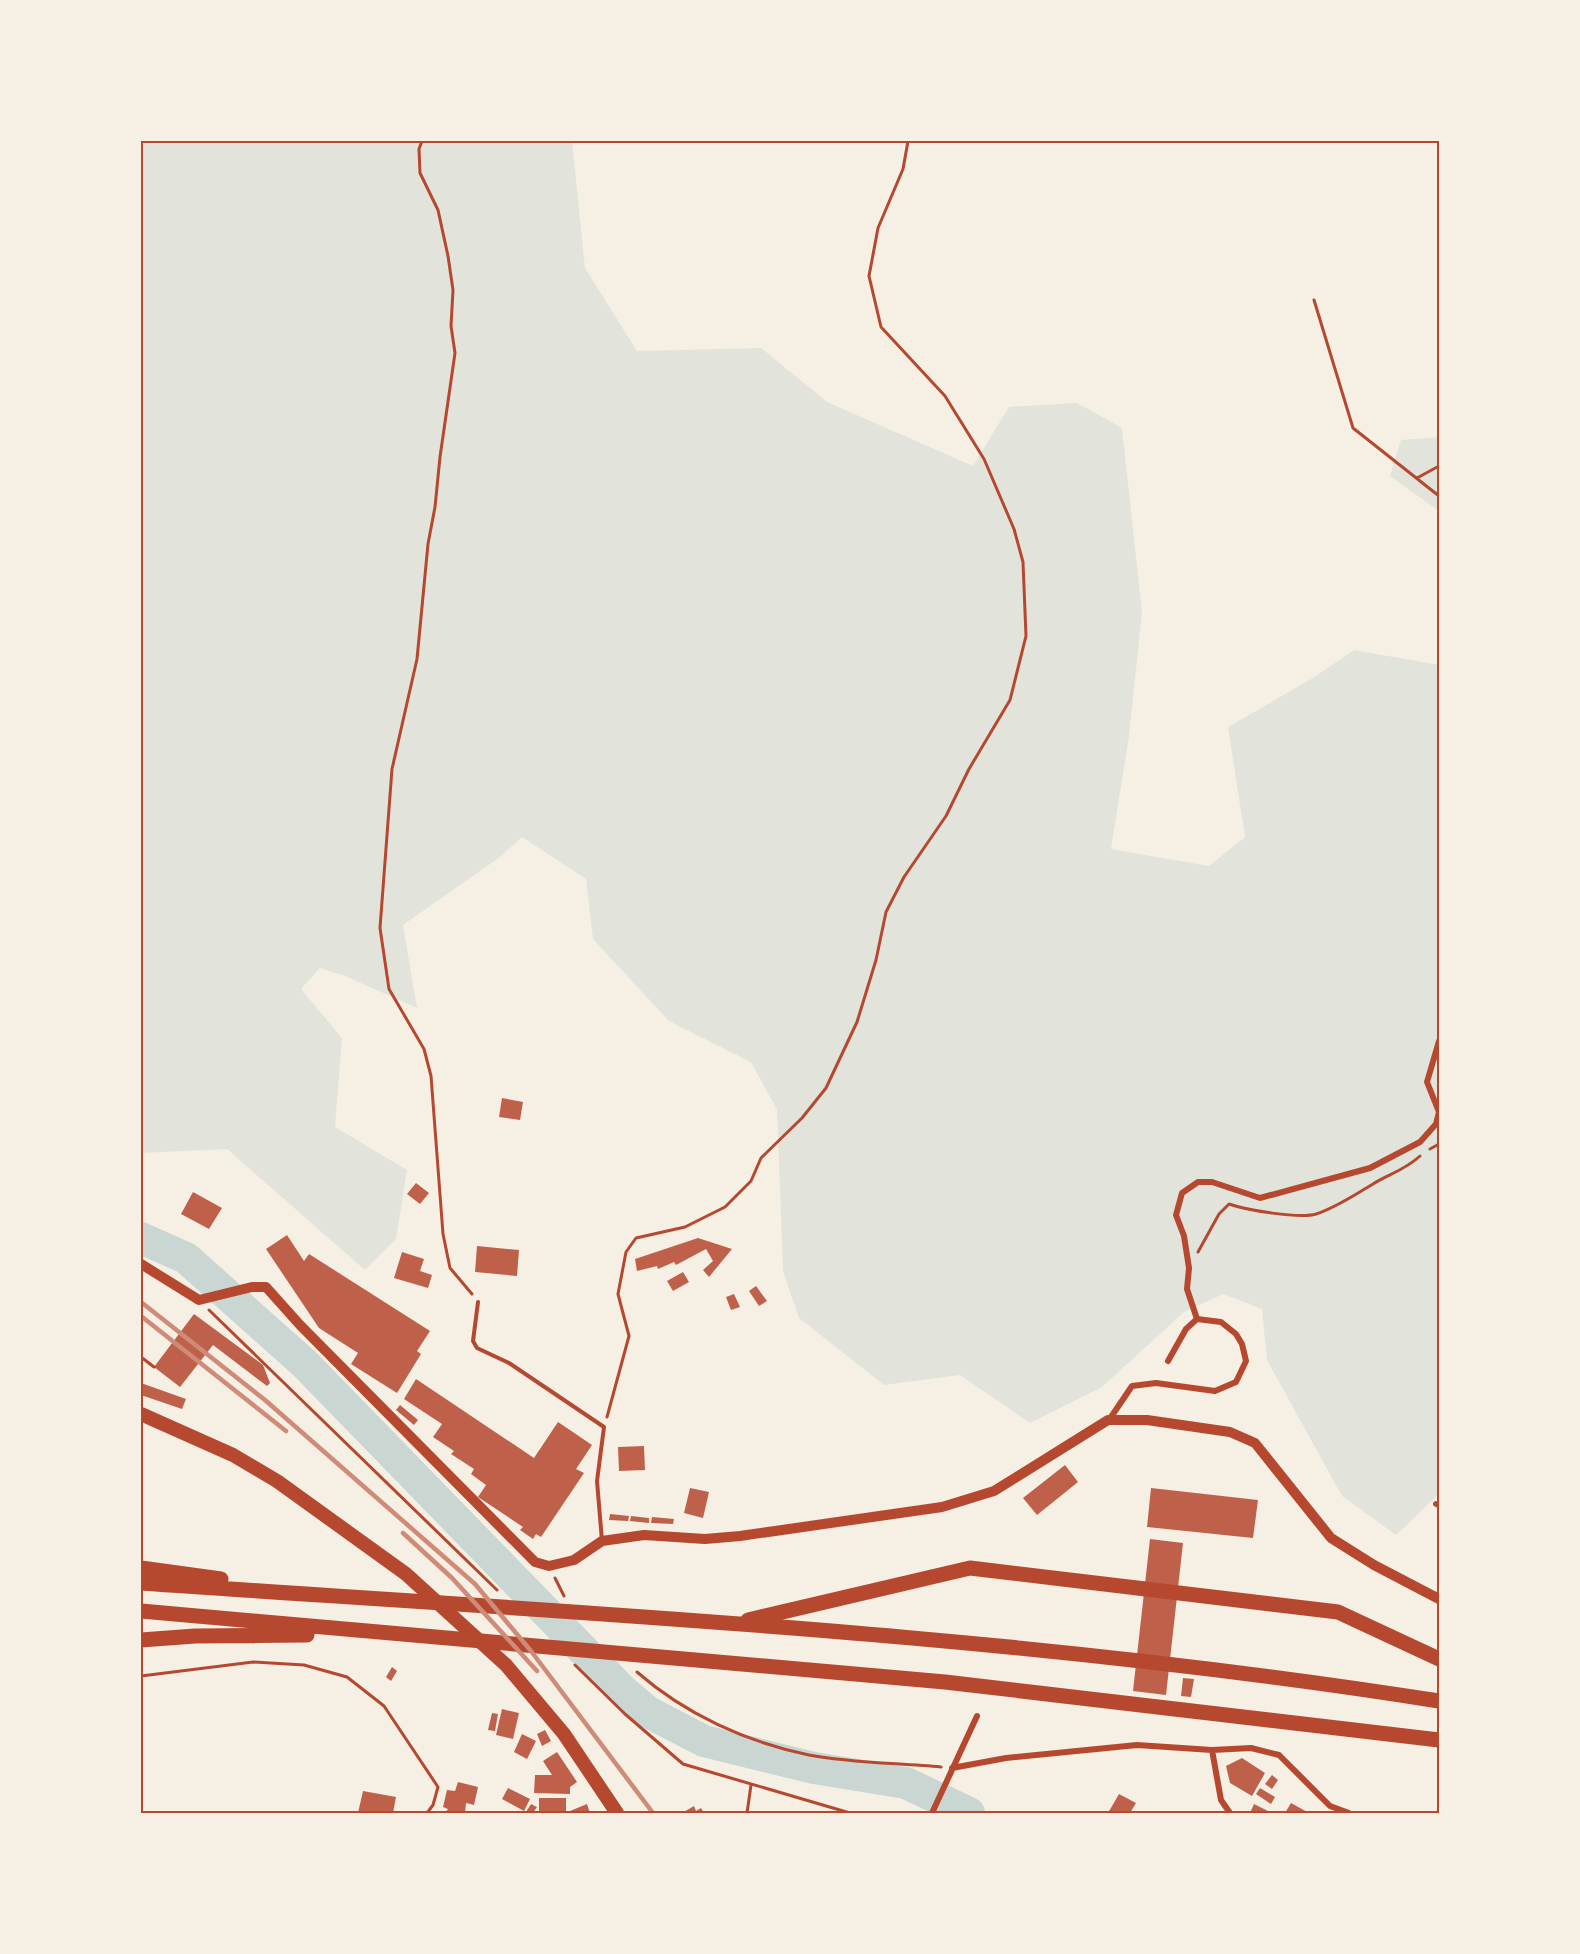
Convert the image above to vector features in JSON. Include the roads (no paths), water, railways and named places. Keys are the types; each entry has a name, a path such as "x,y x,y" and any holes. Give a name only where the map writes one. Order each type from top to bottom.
{"highway":[{"path":"141,1414 233,1455 277,1481 406,1574 506,1665 564,1734 617,1813"},
{"path":"141,1568 385,1600"},
{"path":"734,1623 970,1568 1338,1612 1439,1659"},
{"path":"141,1583 734,1623 1154,1662 1439,1701"},
{"path":"141,1611 945,1682 1439,1740"},
{"path":"141,1640 275,1634 421,1636"}],"street":[{"path":"1197,1319 1187,1289 1189,1268 1184,1236 1176,1215 1182,1193 1198,1182 1212,1182 1260,1198 1370,1168 1420,1142 1436,1124 1438,1112 1427,1082 1439,1041"},
{"path":"141,1264 199,1300 252,1287 266,1287 535,1562 549,1566 574,1560 602,1541 644,1535 705,1539 740,1536 942,1507 994,1491 1108,1420 1132,1386 1156,1383 1215,1391 1236,1382 1246,1361 1242,1344 1236,1334 1221,1322 1197,1319 1186,1329 1168,1360"},
{"path":"1108,1420 1147,1420 1230,1432 1255,1443 1331,1538 1439,1599"},
{"path":"932,1813 977,1716"},
{"path":"952,1768 1006,1758 1137,1745 1212,1750 1251,1748 1279,1755 1329,1806 1349,1813"},
{"path":"1212,1750 1221,1800 1230,1813"}],"lane":[{"path":"478,1302 472,1341 477,1348 509,1363 604,1427 597,1482 602,1541"}],"waterway":[{"path":"141,1238 186,1258 305,1364 622,1690 648,1712 704,1741 814,1768 906,1783 969,1813"}],"railway":[{"path":"141,1302 265,1400 475,1584 531,1651 653,1813"},
{"path":"141,1316 286,1431"},
{"path":"403,1533 452,1578 537,1671"}]}
